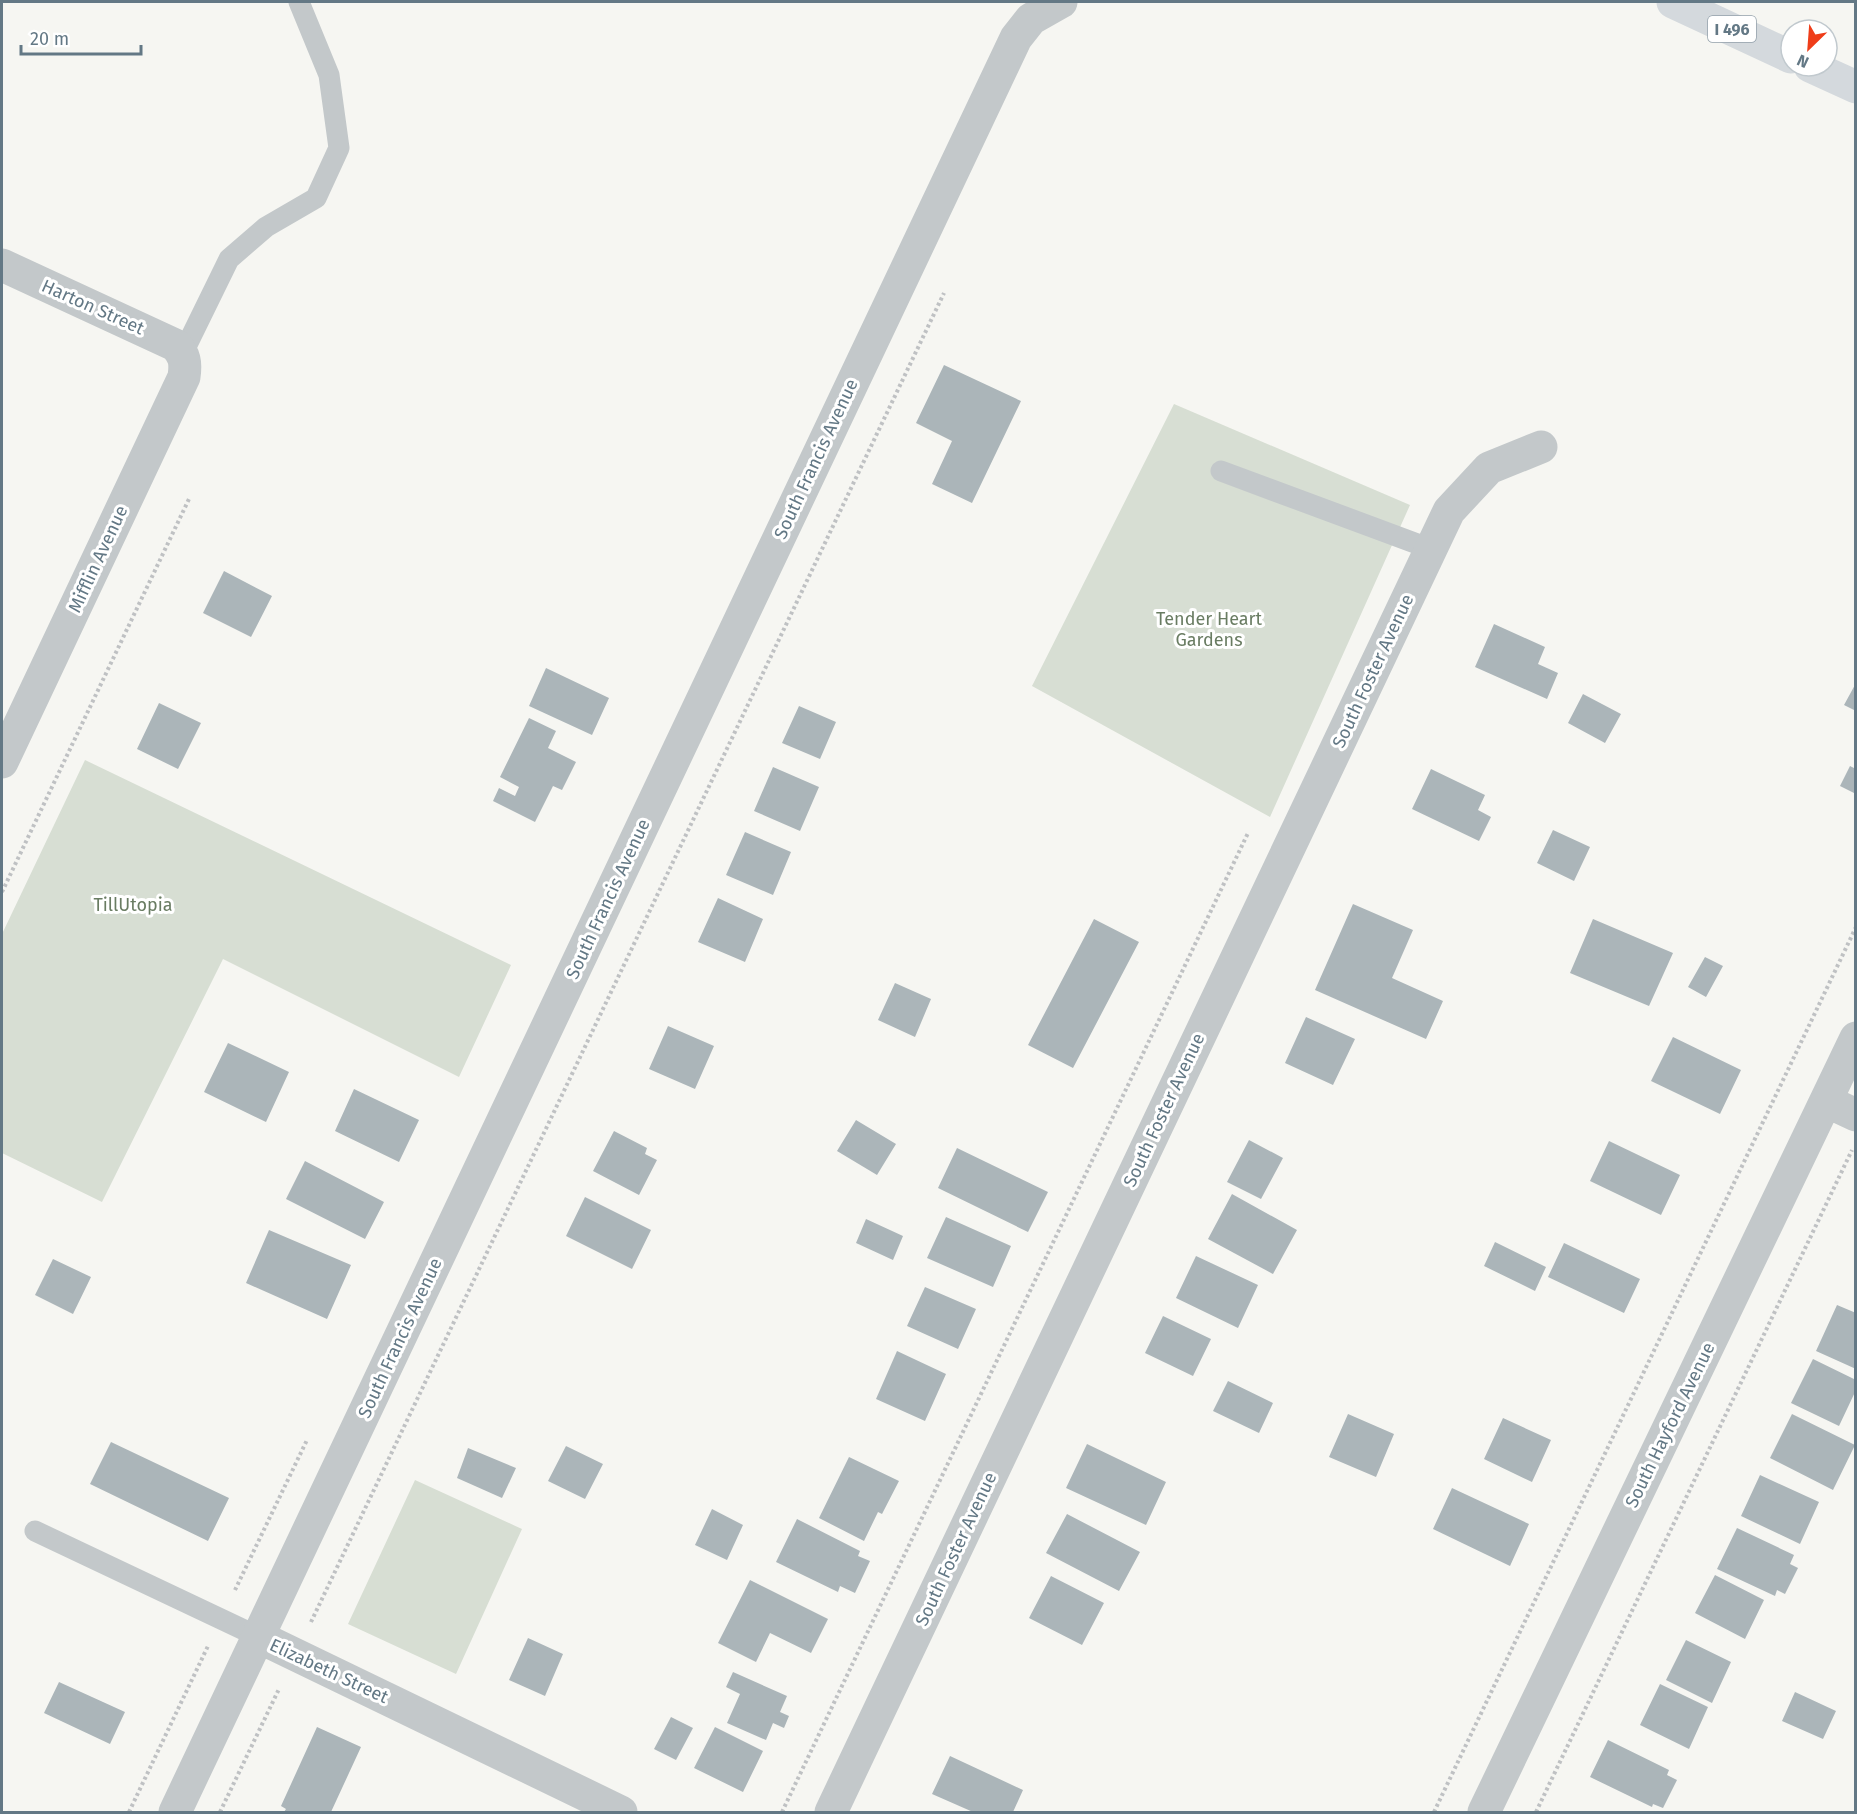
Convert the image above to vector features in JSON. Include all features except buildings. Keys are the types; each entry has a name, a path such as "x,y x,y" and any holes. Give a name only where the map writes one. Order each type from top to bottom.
{"highway":[{"name":"I 496","path":"1673,2 1779,51"},
{"path":"1836,78 1856,87"}],"street":[{"name":"South Francis Avenue","path":"175,1812 1016,38 1031,19 1061,2"},
{"name":"Harton Street","path":"2,265 159,337 175,345 183,353"},
{"name":"Mifflin Avenue","path":"2,762 184,377 186,364 183,353"},
{"name":"South Foster Avenue","path":"831,1812 1449,511 1489,468 1541,447"},
{"name":"South Hayford Avenue","path":"1484,1812 1856,1038"},
{"path":"1826,1101 1856,1115"},
{"name":"Elizabeth Street","path":"259,1637 621,1812"}],"lane":[{"path":"183,353 230,259 266,227 316,198 339,148 329,75 299,2"},
{"path":"1221,471 1431,549"},
{"name":"Elizabeth Street","path":"35,1531 259,1637"}],"path":[{"path":"220,1812 944,293"},
{"path":"2,892 189,499"},
{"path":"782,1812 1248,833"},
{"path":"1434,1812 1856,927"},
{"path":"1536,1812 1856,1143"}],"green space":[{"name":"Tender Heart Gardens","path":"1174,404 1410,505 1270,817 1032,686"},
{"name":"TillUtopia","path":"85,760 511,965 459,1077 223,959 102,1202 2,1153 2,934"},
{"path":"415,1480 522,1529 456,1674 348,1624"}]}
